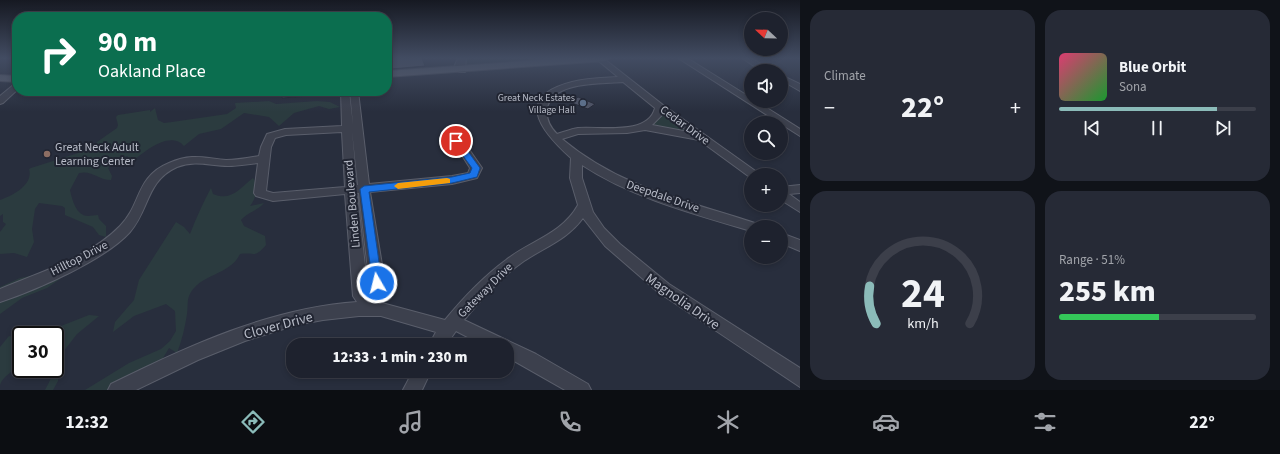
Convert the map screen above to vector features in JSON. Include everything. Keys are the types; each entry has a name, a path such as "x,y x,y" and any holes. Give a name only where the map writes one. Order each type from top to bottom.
{"main road":[{"path":"0,78 12,79"}],"street":[{"name":"Cedar Drive","path":"621,76 660,107 745,168"},
{"path":"710,76 800,134"},
{"path":"584,205 576,178 576,158 556,138 542,118 543,105 550,95 562,88 579,82 625,79"},
{"path":"788,81 800,88"},
{"path":"0,101 12,90"},
{"name":"Linden Boulevard","path":"346,96 352,128 364,189 374,259 378,295 372,309 361,296 357,261 351,190 352,128 354,96"},
{"path":"645,127 658,114 660,107"},
{"path":"556,138 577,131 627,130 645,127 703,138"},
{"path":"352,128 277,134 270,137 264,159 260,191 264,195 287,196 452,180 474,175 476,168 462,147 449,136"},
{"name":"Deepdale Drive","path":"576,158 590,167 639,190 744,224"},
{"name":"Hilltop Drive","path":"0,296 90,255 112,242 134,218 148,183 154,176 168,167 194,160 211,160 228,163 264,159"},
{"path":"788,191 800,189"},
{"path":"788,198 800,208"},
{"name":"Gateway Drive","path":"442,338 450,325 511,262 556,238 574,222 584,205"},
{"name":"Magnolia Drive","path":"584,205 589,217 604,235 640,270 663,289 800,378"},
{"path":"574,222 604,235"},
{"path":"788,241 800,246"},
{"path":"357,261 374,259"},
{"name":"Clover Drive","path":"117,390 181,359 249,331 304,316 353,309 372,309 450,325 482,338"},
{"path":"514,353 582,390"},
{"path":"412,390 418,378"}],"shaded area":[{"path":"269,101 276,104 317,101 330,102 340,107 329,109 319,106 294,113 279,126 269,117 244,113 221,129 199,134 184,146 172,140 165,141 150,148 133,161 127,156 114,162 108,168 112,176 111,180 84,172 79,173 70,190 73,202 80,213 88,216 98,215 99,219 106,226 106,237 99,235 93,227 65,215 65,208 62,206 39,203 35,209 32,229 34,242 27,257 14,253 0,254 0,232 6,224 3,222 3,214 0,216 0,200 16,193 25,185 30,175 29,169 94,148 97,142 117,128 118,125 116,117 118,115 150,110 150,112 155,108 158,120 164,123 227,114 236,108 235,103"},
{"path":"661,110 694,134 650,127 654,124"},
{"path":"253,178 256,185 256,192 254,200 250,206 264,203 241,220 244,226 265,236 266,245 259,252 254,254 240,254 229,267 207,278 194,288 188,298 185,324 177,353 169,348 150,380 138,390 85,390 129,363 161,349 170,341 176,331 175,311 166,304 134,316 113,332 115,322 134,300 139,280 176,222 184,227 190,234 211,188 213,194 219,196 230,195 235,193"},
{"path":"35,275 58,276 60,279 47,288 22,298 0,314 0,287 20,278"},
{"path":"89,315 99,316 77,334 64,351 64,326 61,326"},
{"path":"9,336 12,336 12,372 6,376 0,385 0,347"},
{"path":"51,378 58,378 53,390 45,390"}],"building":[{"path":"282,96 309,96 282,98"},
{"name":"Great Neck Estates Village Hall","path":"578,97 595,104 588,109 571,102"}],"slow traffic":[{"path":"398,186 447,181"}],"place":[{"name":"Great Neck Estates Village Hall","path":"583,103"},
{"name":"Great Neck Adult Learning Center","path":"47,154"}],"route":[{"path":"377,283 364,189 468,178 474,175 476,168 462,147 456,141"}]}
